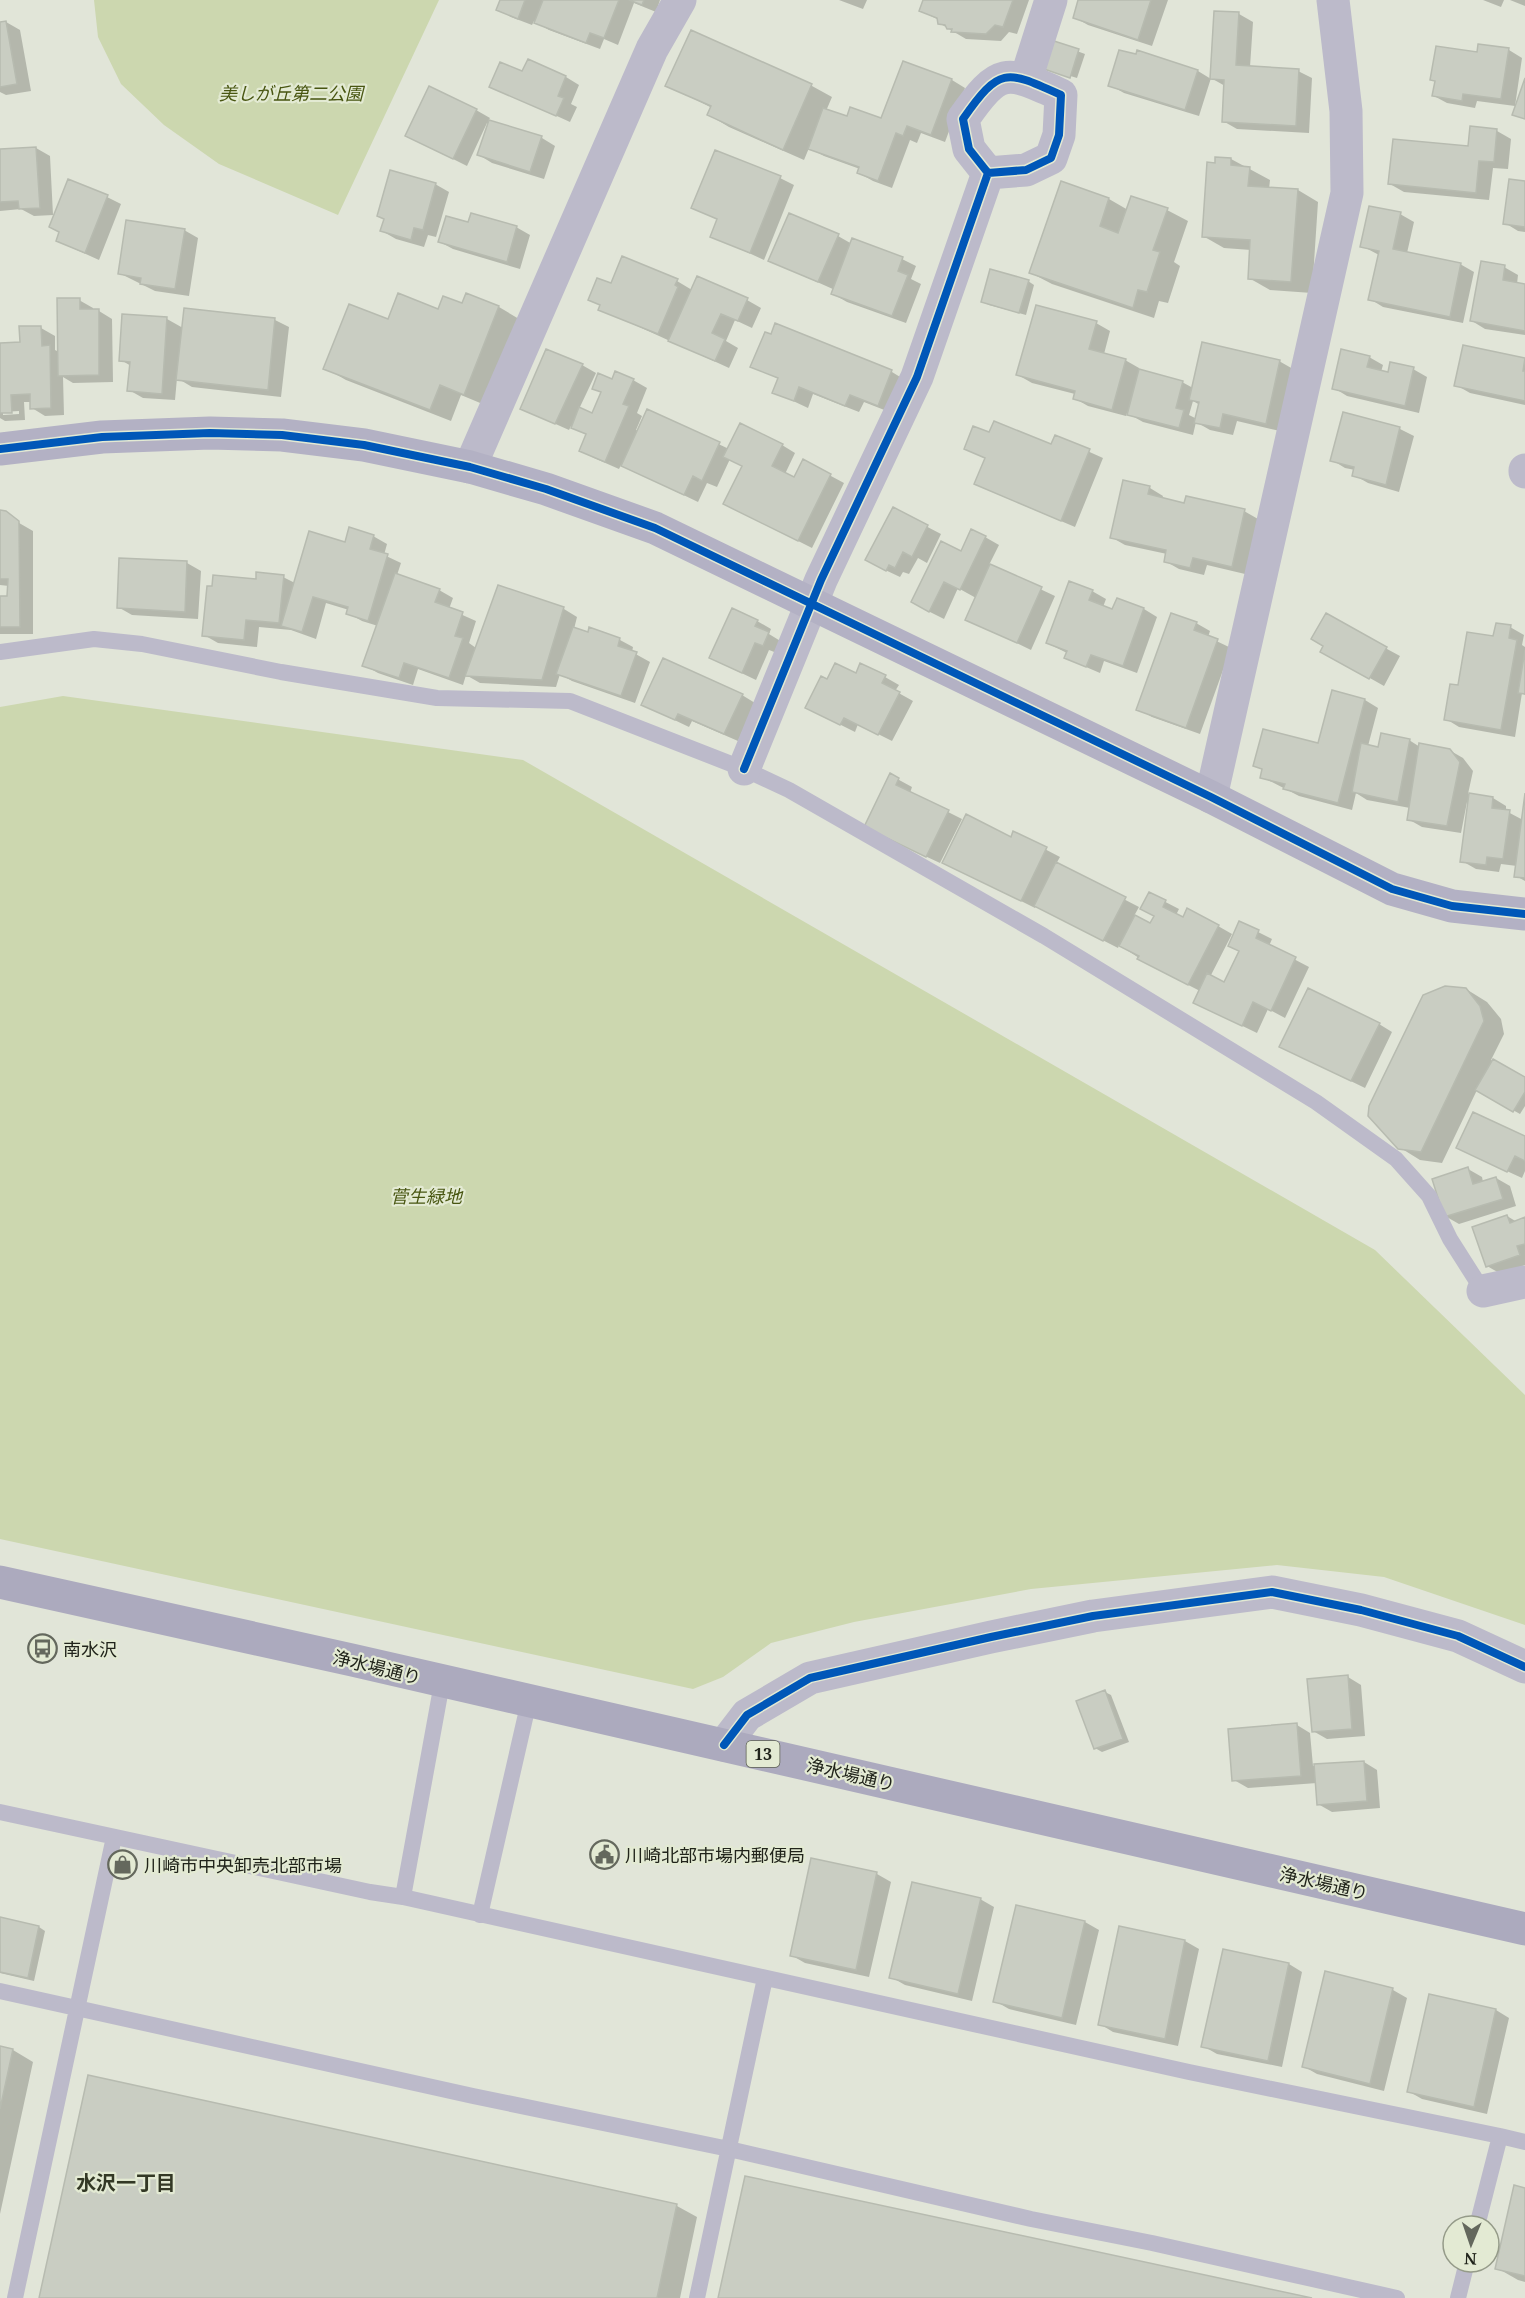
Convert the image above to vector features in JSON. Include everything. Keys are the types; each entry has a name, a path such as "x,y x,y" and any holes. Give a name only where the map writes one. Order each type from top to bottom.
{"main road":[{"name":"浄水場通り","path":"0,1582 352,1660 442,1683 724,1745 1525,1929"}],"street":[{"path":"470,466 652,49 680,0"},
{"path":"1026,79 1051,0"},
{"path":"1211,797 1347,193 1346,111 1333,0"},
{"path":"1008,75 1026,79 1061,95 1059,135 1051,158 1026,170 988,173 969,149 963,119 984,89 1008,75"},
{"path":"744,769 821,580 917,377 988,173"},
{"path":"0,449 102,437 210,433 282,435 364,445 470,466 546,489 655,528 1211,797 1392,889 1452,906 1525,914"},
{"path":"1483,1291 1525,1282"},
{"path":"724,1745 747,1715 810,1678 1093,1616 1272,1593 1361,1610 1458,1636 1525,1667"}],"lane":[{"path":"0,652 94,639 142,644 281,672 436,698 570,701 744,769 789,790 1044,936 1316,1102 1395,1159 1430,1196 1450,1239 1483,1291"},
{"path":"403,1897 442,1683"},
{"path":"480,1915 529,1701"},
{"path":"0,1812 114,1838 403,1897 1201,2075 1525,2142"},
{"path":"15,2298 114,1838"},
{"path":"697,2298 765,1978"},
{"path":"0,1991 473,2096 729,2149 1031,2219 1152,2243 1397,2298"},
{"path":"1480,2214 1500,2136"},
{"path":"1458,2298 1464,2274"}],"green space":[{"name":"美しが丘第二公園","path":"94,0 439,0 338,215 219,164 164,125 121,84 98,37"},
{"name":"菅生緑地","path":"63,696 523,760 1375,1250 1525,1395 1525,1625 1384,1577 1277,1565 1031,1589 854,1622 771,1643 723,1677 693,1689 0,1539 0,707"}],"building":[{"path":"500,0 525,0 518,19 496,10"},
{"path":"543,0 619,0 604,38 590,33 586,43 534,23"},
{"path":"629,0 644,0 642,5"},
{"path":"923,0 1013,0 1003,27 995,25 986,34 951,32 952,29 938,24 937,18 919,11"},
{"path":"1078,0 1151,0 1138,40 1073,18"},
{"path":"1214,11 1239,12 1236,65 1299,69 1296,126 1222,122 1224,80 1210,79"},
{"path":"6,21 17,84 0,87 0,22"},
{"path":"691,30 812,84 783,150 707,115 711,106 665,86"},
{"path":"1054,41 1079,49 1070,78 1044,69"},
{"path":"1478,44 1509,48 1501,99 1463,94 1462,101 1432,96 1435,81 1430,80 1436,46 1477,52"},
{"path":"1119,50 1136,54 1137,50 1198,70 1185,110 1108,86"},
{"path":"528,59 566,76 558,96 564,98 556,116 489,87 500,62 522,71"},
{"path":"903,61 952,79 931,135 907,126 903,136 896,133 878,181 857,173 859,167 808,149 823,108 847,116 850,107 881,118"},
{"path":"1525,78 1525,119 1512,115"},
{"path":"429,86 477,109 453,159 405,136"},
{"path":"489,120 542,136 530,172 477,155"},
{"path":"1470,126 1497,129 1494,162 1479,161 1476,193 1388,184 1393,139 1468,146"},
{"path":"36,147 40,208 19,209 18,201 0,202 0,149"},
{"path":"715,150 781,176 750,253 710,237 717,219 691,208"},
{"path":"1215,157 1231,158 1231,165 1250,167 1248,186 1298,189 1291,282 1248,279 1250,240 1202,237 1207,162 1215,163"},
{"path":"390,170 436,183 423,230 414,228 411,240 380,231 384,219 377,216"},
{"path":"68,179 108,195 85,253 56,241 59,232 49,227"},
{"path":"1509,179 1525,181 1525,227 1503,224"},
{"path":"1061,181 1109,198 1100,226 1118,233 1131,196 1168,208 1153,250 1160,252 1147,292 1138,290 1133,308 1029,273"},
{"path":"1369,206 1401,212 1393,249 1461,263 1450,317 1368,300 1379,251 1360,247"},
{"path":"471,213 517,226 507,262 438,242 446,216 468,222"},
{"path":"789,213 839,234 818,282 768,261"},
{"path":"126,220 185,229 175,289 140,284 141,278 118,274"},
{"path":"852,238 903,257 898,271 908,275 892,316 831,294"},
{"path":"622,256 678,279 675,285 678,287 658,334 598,310 600,305 588,300 597,278 611,283"},
{"path":"1481,261 1505,265 1503,280 1525,284 1525,331 1470,321"},
{"path":"990,269 1029,280 1019,313 981,302"},
{"path":"697,276 748,298 738,321 721,314 712,333 725,339 715,361 668,341"},
{"path":"398,293 438,309 443,296 462,303 466,293 499,306 464,395 440,385 430,410 323,369 349,304 388,319"},
{"path":"57,298 80,298 80,309 99,309 99,375 58,376"},
{"path":"1036,305 1097,321 1089,349 1126,359 1112,410 1073,399 1075,391 1016,375"},
{"path":"184,308 275,318 268,390 176,380"},
{"path":"122,314 167,317 162,394 127,391 130,362 119,361"},
{"path":"775,323 892,370 878,406 850,395 845,406 799,387 794,401 772,393 778,378 750,367 765,332 771,334"},
{"path":"19,326 41,326 42,346 50,345 51,408 30,409 30,394 11,395 12,413 0,413 0,343 20,342"},
{"path":"1202,342 1280,360 1266,424 1223,414 1220,428 1194,423 1199,402 1189,400"},
{"path":"1463,345 1525,358 1523,371 1525,371 1525,401 1454,386"},
{"path":"546,349 583,364 555,424 520,409"},
{"path":"1341,349 1370,356 1367,367 1388,372 1390,362 1414,367 1405,406 1332,389"},
{"path":"1139,369 1183,381 1176,408 1184,410 1179,428 1127,415"},
{"path":"615,371 634,379 623,404 629,406 605,462 579,451 586,434 571,428 579,407 592,413 601,392 592,389 598,373 612,379"},
{"path":"647,409 720,442 702,481 693,476 684,495 621,466"},
{"path":"1343,412 1400,427 1386,485 1352,476 1354,467 1330,461"},
{"path":"994,421 1051,444 1055,435 1090,449 1061,521 974,484 985,458 964,449 973,426 989,432"},
{"path":"740,423 783,444 772,466 794,477 803,459 831,474 798,541 723,504 742,466 723,457"},
{"path":"1123,480 1150,486 1148,494 1184,503 1186,496 1245,509 1232,567 1193,558 1190,568 1164,562 1166,550 1110,538"},
{"path":"893,507 928,525 912,557 903,552 895,568 889,565 886,571 865,560"},
{"path":"0,510 6,511 19,521 20,627 0,627 0,596 7,596 8,579 0,579"},
{"path":"349,527 374,535 370,549 388,554 368,621 346,614 348,607 313,597 302,632 281,626 309,531 345,542"},
{"path":"971,529 986,536 960,590 944,582 929,612 911,602 941,541 961,551"},
{"path":"119,558 187,561 185,612 117,608"},
{"path":"990,564 1042,587 1017,643 965,620"},
{"path":"256,572 284,575 279,623 246,620 244,640 202,636 207,586 212,586 213,575 256,579"},
{"path":"395,573 440,589 435,602 463,612 455,636 463,638 449,678 404,663 399,678 362,666"},
{"path":"1069,581 1093,590 1089,600 1112,609 1117,598 1144,608 1123,666 1091,655 1086,667 1064,658 1067,651 1046,643"},
{"path":"498,585 564,607 542,680 465,676"},
{"path":"732,608 758,620 755,626 769,632 763,646 755,643 742,673 709,658"},
{"path":"1171,613 1197,622 1194,630 1218,639 1186,728 1136,710"},
{"path":"1326,613 1387,647 1369,679 1320,652 1323,646 1311,639"},
{"path":"1496,623 1511,625 1509,638 1517,640 1501,730 1444,720 1450,684 1458,685 1467,632 1493,636"},
{"path":"573,627 588,632 589,627 620,638 618,646 637,652 621,696 556,674"},
{"path":"1525,650 1525,694 1518,693"},
{"path":"663,658 743,694 724,734 678,714 675,720 641,705"},
{"path":"835,663 856,673 860,663 886,675 882,683 900,692 878,735 844,718 840,725 805,708 821,676 827,679"},
{"path":"1332,690 1365,699 1338,803 1283,789 1285,784 1260,778 1262,769 1253,766 1263,729 1318,743"},
{"path":"1381,733 1410,739 1398,802 1352,792 1361,743 1378,747"},
{"path":"1419,743 1450,749 1460,762 1447,826 1407,820"},
{"path":"890,773 899,778 896,785 949,810 926,857 864,827"},
{"path":"1469,793 1493,797 1492,808 1510,810 1503,859 1487,857 1486,865 1460,862"},
{"path":"1525,793 1525,878 1514,877"},
{"path":"966,814 1011,837 1013,831 1047,847 1021,901 942,863"},
{"path":"1056,862 1126,897 1103,941 1034,906"},
{"path":"1149,892 1166,900 1163,907 1183,917 1187,908 1219,925 1188,985 1137,959 1139,956 1119,946 1135,915 1150,923 1154,916 1140,909"},
{"path":"1239,921 1259,930 1256,938 1296,957 1271,1011 1253,1002 1242,1026 1193,1003 1207,973 1224,982 1239,951 1228,946"},
{"path":"1445,986 1466,988 1480,1006 1484,1021 1421,1152 1398,1149 1368,1116 1369,1106 1423,995"},
{"path":"1308,988 1380,1023 1351,1081 1279,1047"},
{"path":"1493,1059 1525,1077 1525,1092 1513,1112 1475,1090"},
{"path":"1473,1112 1525,1136 1525,1161 1515,1156 1507,1172 1456,1148"},
{"path":"1468,1167 1473,1184 1496,1177 1503,1199 1444,1217 1432,1179"},
{"path":"1507,1215 1510,1223 1525,1217 1525,1244 1517,1246 1520,1255 1486,1267 1472,1227"},
{"path":"1348,1675 1352,1729 1312,1732 1307,1679"},
{"path":"1105,1690 1123,1739 1094,1749 1076,1701"},
{"path":"1297,1723 1301,1776 1232,1781 1228,1729"},
{"path":"1364,1761 1367,1801 1317,1805 1314,1764"},
{"path":"811,1858 877,1872 856,1970 790,1956"},
{"path":"912,1882 981,1898 958,1994 889,1978"},
{"path":"1016,1905 1085,1921 1062,2018 993,2002"},
{"path":"0,1917 39,1926 28,1978 0,1972"},
{"path":"1119,1926 1185,1940 1165,2039 1098,2025"},
{"path":"1223,1949 1289,1963 1268,2061 1201,2047"},
{"path":"1325,1971 1393,1988 1370,2084 1302,2067"},
{"path":"1429,1994 1496,2009 1474,2107 1407,2092"},
{"path":"0,2046 13,2049 0,2109"},
{"path":"88,2075 677,2204 657,2298 39,2298"},
{"path":"745,2176 1312,2298 718,2298"},
{"path":"1514,2185 1525,2188 1525,2276 1501,2270 1501,2242"}],"cycle path":[{"path":"744,769 821,580 917,377 988,173 969,149 963,119 986,89 1005,78 1028,81 1061,95 1059,135 1051,158 1026,170 988,173"},
{"path":"0,449 102,437 210,433 282,435 364,445 470,467 546,489 655,528 1211,797 1392,889 1452,906 1525,914"},
{"path":"724,1745 747,1715 810,1678 1093,1616 1272,1592 1361,1610 1458,1636 1525,1667"}],"place":[{"name":"南水沢","path":"42,1649"},
{"name":"川崎北部市場内郵便局","path":"604,1855"},
{"name":"川崎市中央卸売北部市場","path":"123,1865"}],"district":[{"name":"水沢一丁目","path":"126,2182"}]}
